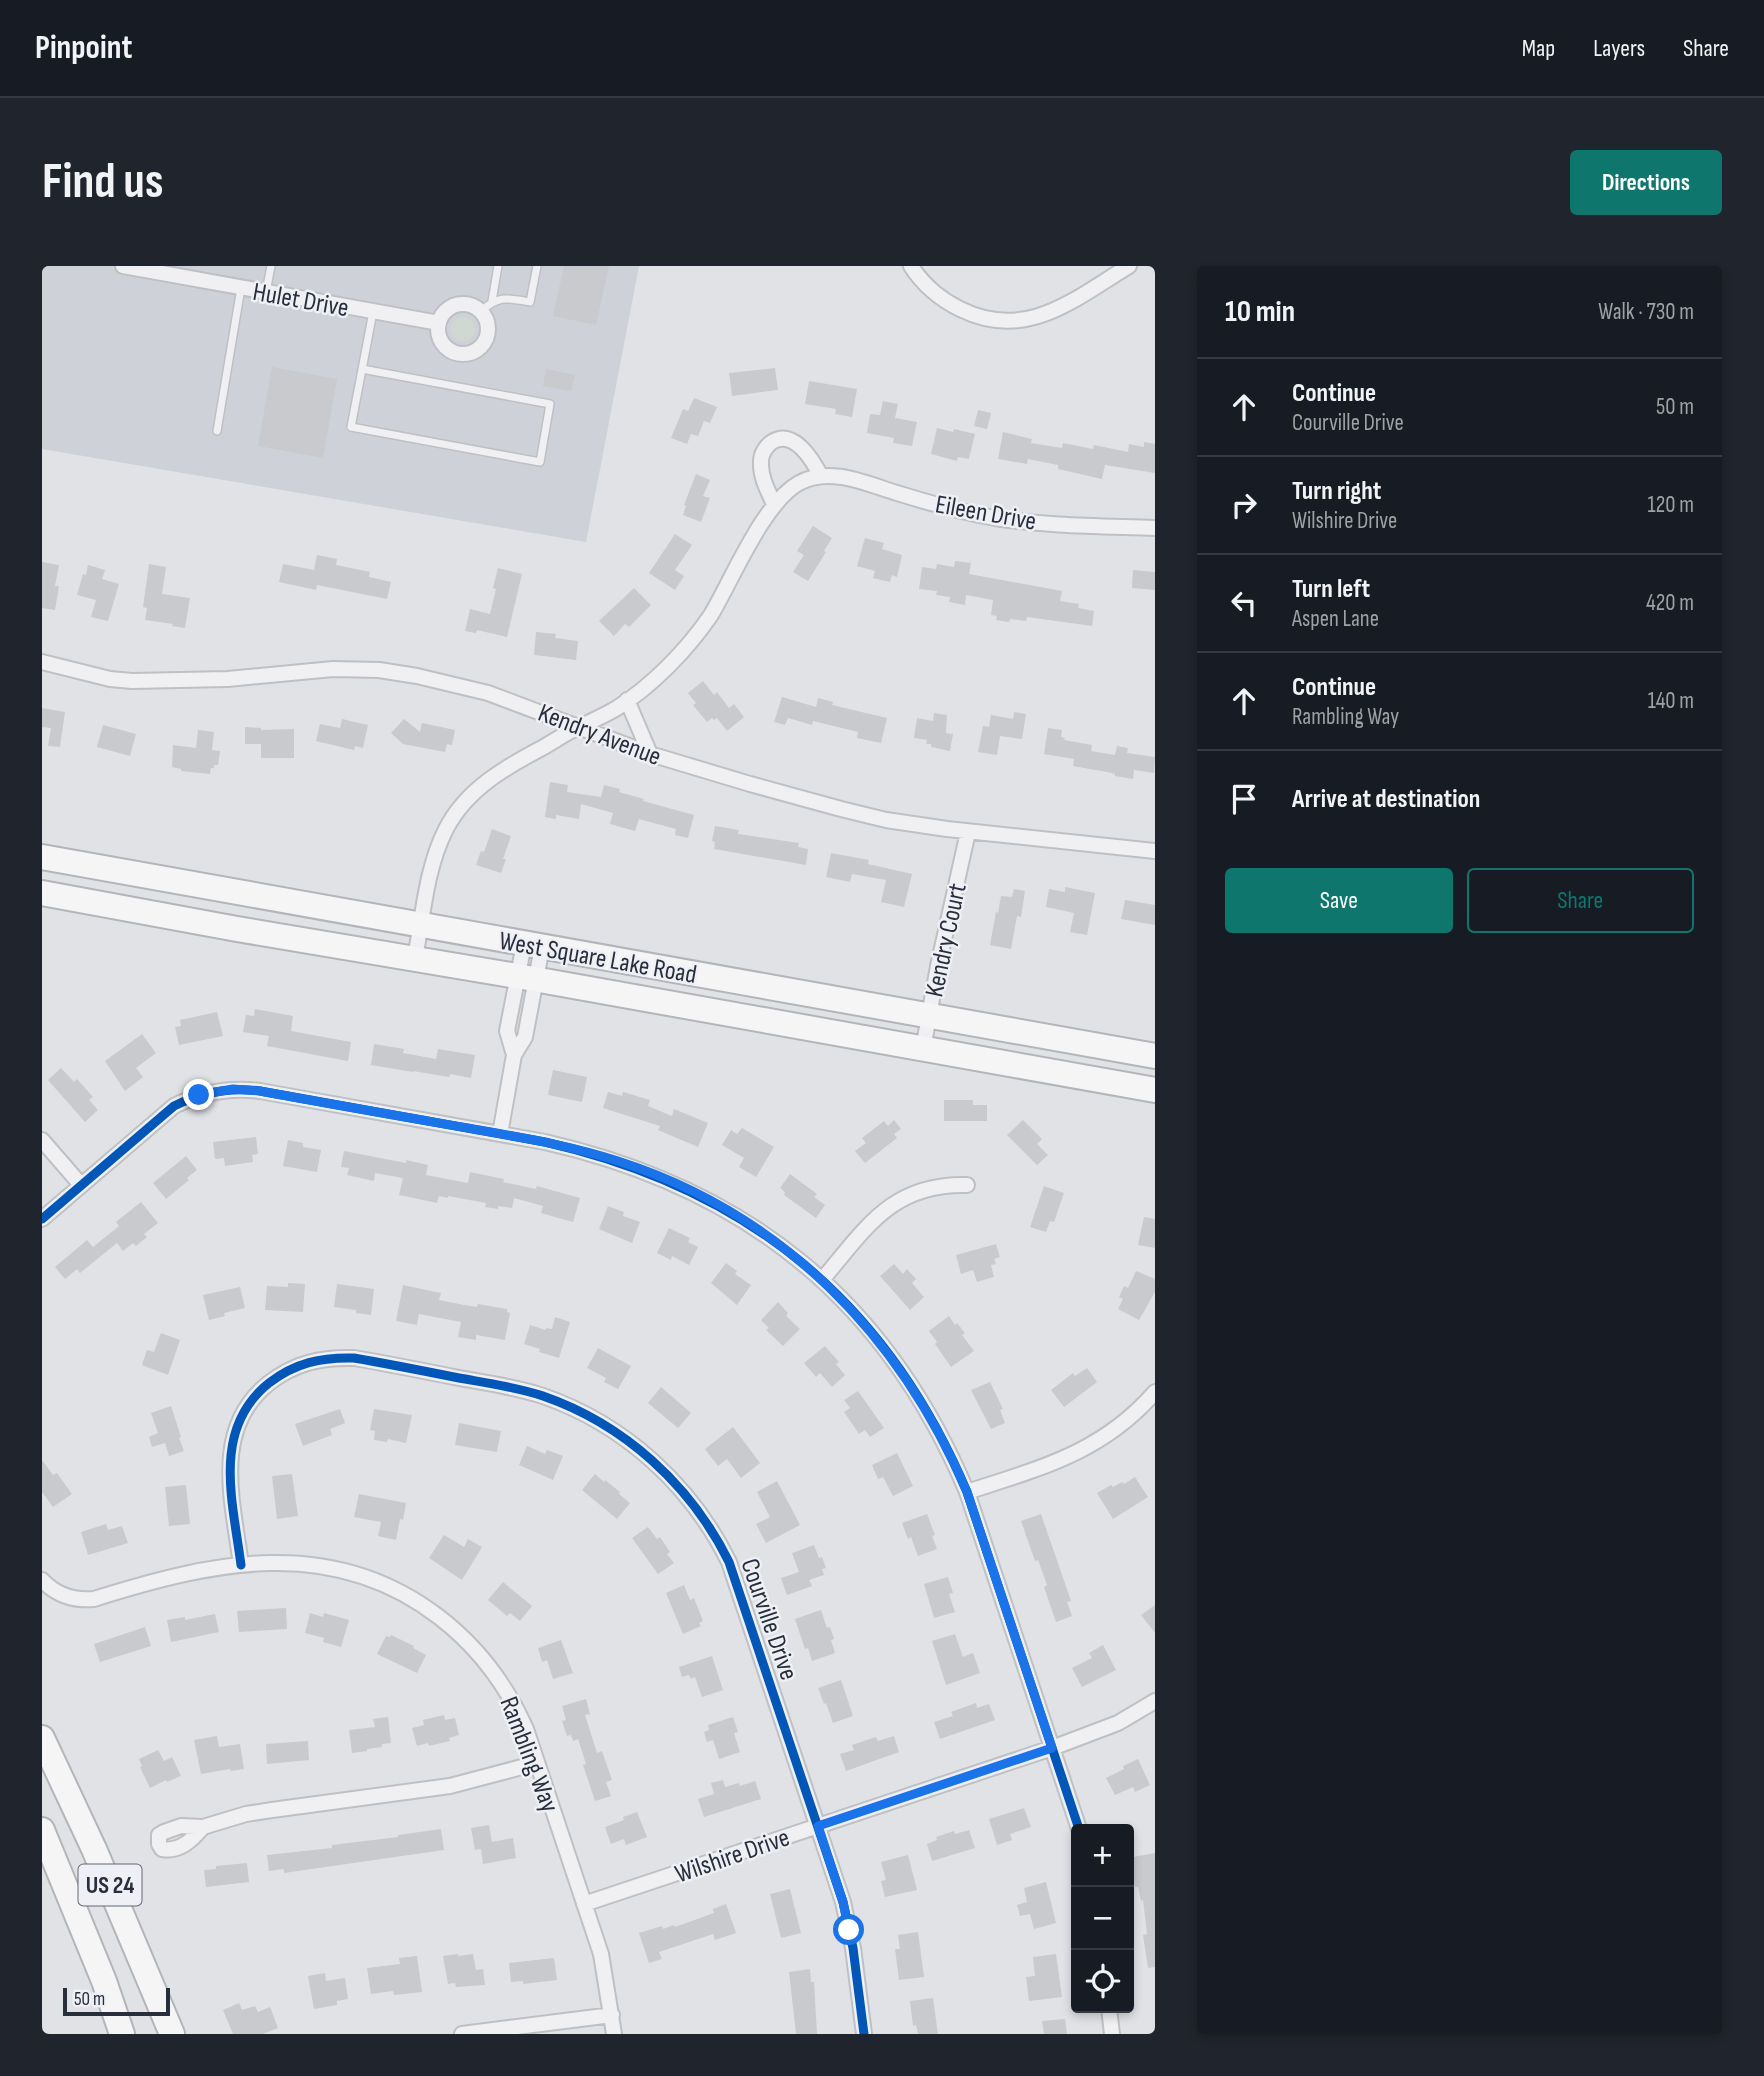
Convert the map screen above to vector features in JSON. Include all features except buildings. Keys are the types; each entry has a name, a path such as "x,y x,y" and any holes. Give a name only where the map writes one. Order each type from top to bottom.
{"highway":[{"name":"West Square Lake Road","path":"42,857 1155,1056"},
{"name":"West Square Lake Road","path":"42,892 237,929 415,958 1155,1090"},
{"name":"US 24","path":"42,1738 94,1849 172,2034"},
{"name":"US 24","path":"42,1830 100,1970 122,2034"}],"street":[{"name":"Hulet Drive","path":"123,266 439,323"},
{"path":"911,266 927,286 957,307 990,320 1010,322 1029,320 1050,313 1129,266"},
{"path":"453,306 487,306 488,334 478,349 467,353 455,352 445,346 439,335 439,323 444,313 453,306"},
{"path":"774,504 763,479 761,462 771,443 784,439 795,444 807,454 821,477"},
{"name":"Eileen Drive","path":"415,958 436,856 445,831 459,808 503,770 609,712 670,663 702,628 774,504 800,482 821,477 848,478 932,503 999,518 1068,525 1155,528"},
{"name":"Kendry Avenue","path":"42,662 110,679 132,681 228,679 333,669 379,670 433,679 469,687 650,754 830,806 897,821 968,832 1155,851"},
{"path":"627,700 650,754"},
{"name":"Kendry Court","path":"923,1049 968,832"},
{"path":"500,1134 514,1055 507,1031 527,978 533,945"},
{"path":"42,1219 174,1106 199,1095 244,1089 582,1150 661,1177 736,1215 782,1247 822,1280 874,1335 912,1385 945,1443 967,1492 1077,1824"},
{"path":"42,1140 81,1185"},
{"path":"822,1280 871,1222 892,1204 909,1194 933,1187 967,1185"},
{"name":"Courville Drive","path":"241,1565 230,1476 236,1429 252,1399 285,1371 312,1361 328,1358 354,1359 512,1388 562,1403 607,1426 644,1453 679,1487 715,1535 734,1575 839,1889 849,1930 864,2034"},
{"path":"967,1492 1042,1467 1082,1450 1121,1426 1155,1392"},
{"name":"Rambling Way","path":"42,1580 61,1595 85,1600 168,1577 241,1565 290,1562 338,1569 372,1579 416,1601 463,1637 497,1676 517,1710 601,1954 614,2034"},
{"name":"Wilshire Drive","path":"584,1904 1052,1748 1118,1723 1155,1701"},
{"path":"203,1827 272,1810 450,1786 537,1763"},
{"path":"1110,2013 1112,2034"},
{"path":"462,2034 612,2015"}],"lane":[{"path":"266,292 271,266"},
{"path":"487,306 498,266"},
{"path":"487,306 506,298 530,302 537,266"},
{"path":"217,431 241,288"},
{"path":"362,369 550,404 540,462 351,427 362,369 373,312"}],"shaded area":[{"path":"42,266 639,266 586,542 42,449"},
{"path":"463,317 472,320 475,329 472,338 463,341 454,338 451,329 454,320"}],"cycle path":[{"path":"42,1219 174,1106 205,1094 237,1090 260,1091 545,1142 618,1162 685,1189 746,1222 801,1262 851,1309 895,1363 934,1424 967,1492 1077,1824"},
{"path":"241,1565 230,1468 239,1422 251,1401 269,1383 299,1366 330,1359 354,1358 522,1390 573,1408 627,1441 675,1483 713,1534 729,1562 843,1902 853,1948 864,2034"}],"route":[{"path":"199,1095 233,1089 260,1091 545,1142 620,1161 661,1177 736,1215 803,1263 834,1291 901,1369 945,1443 967,1492 1052,1748 818,1826 843,1902 849,1930"}]}
